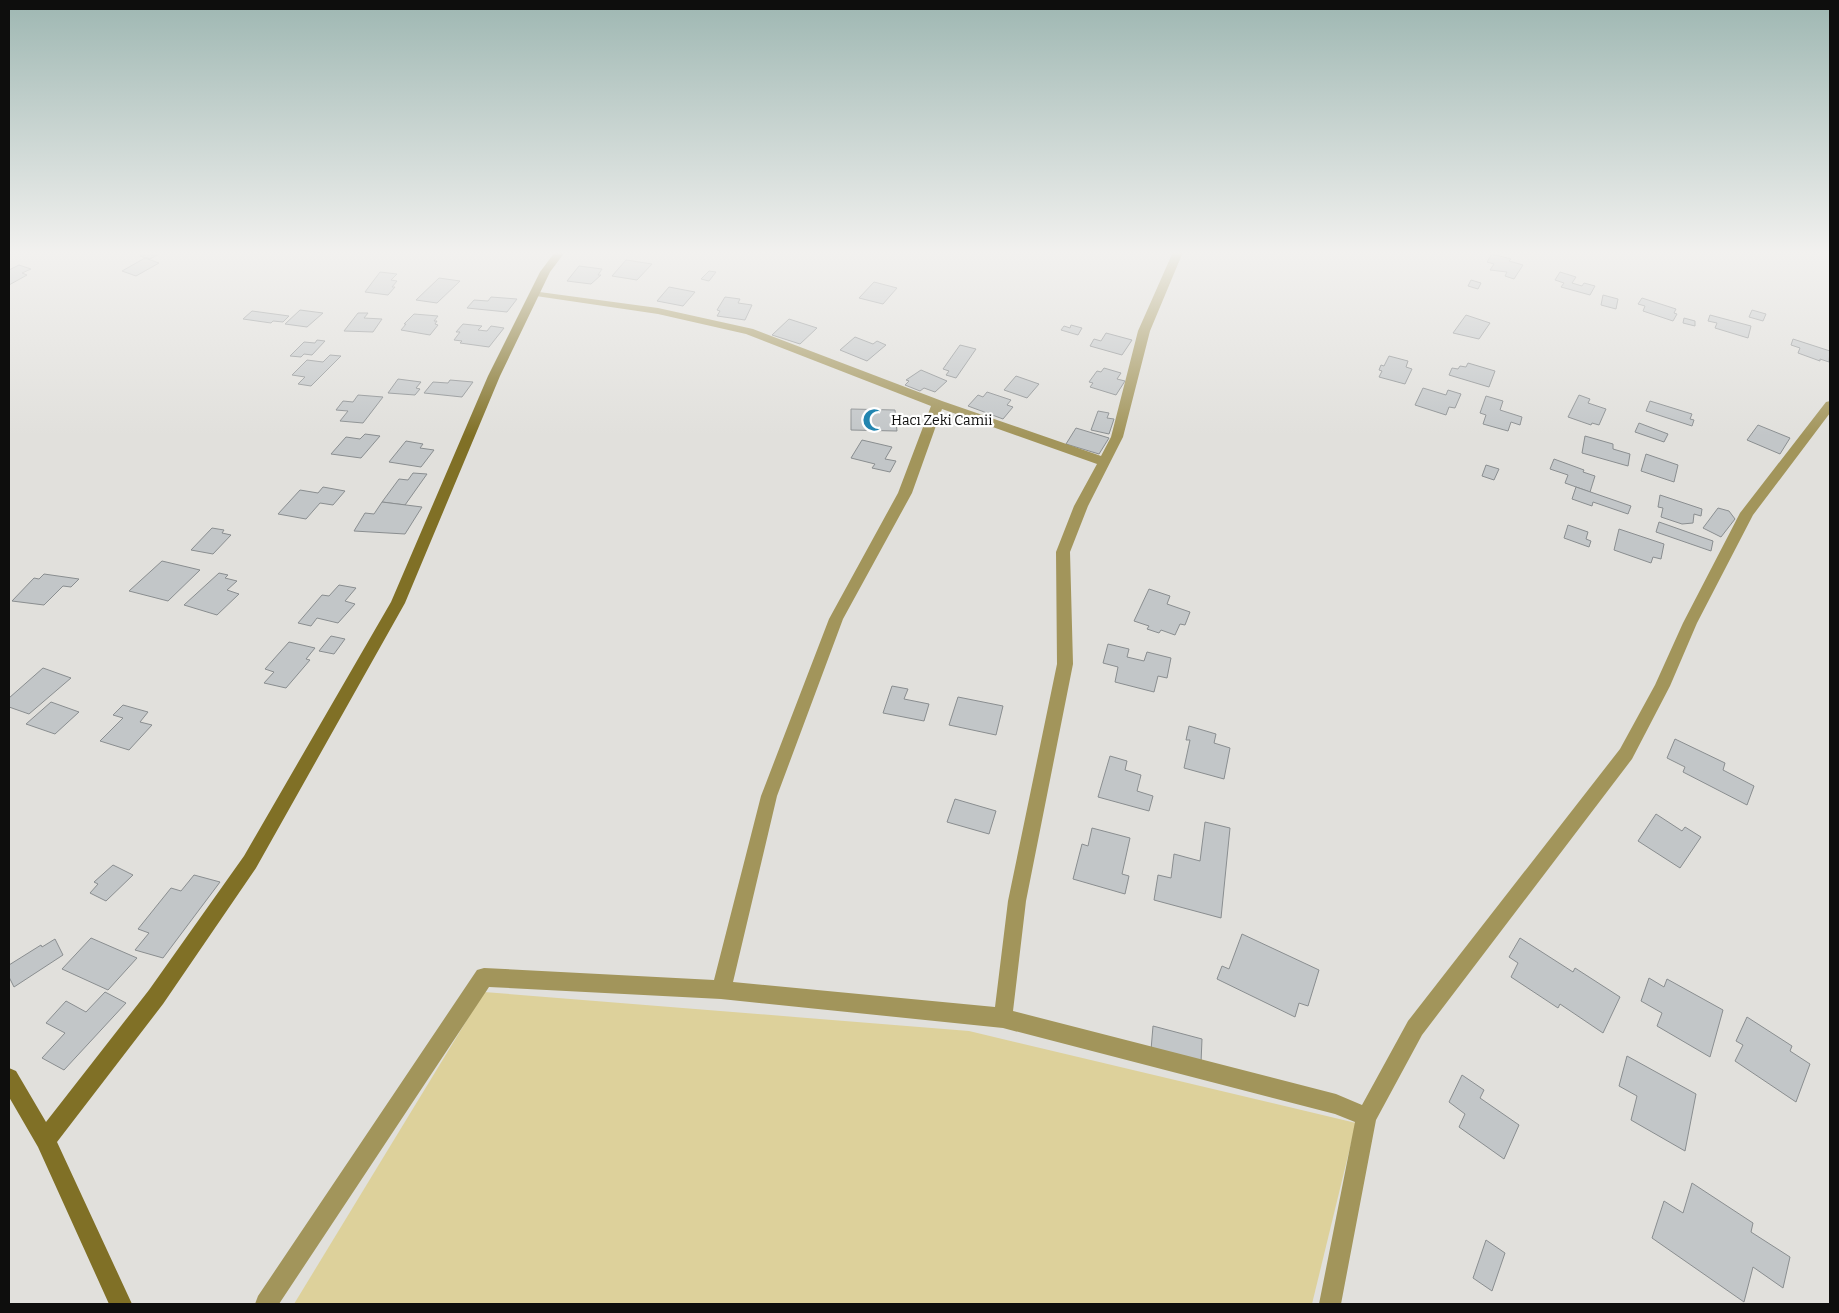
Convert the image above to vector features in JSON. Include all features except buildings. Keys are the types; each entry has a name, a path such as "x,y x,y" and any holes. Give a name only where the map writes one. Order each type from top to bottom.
{"street":[{"path":"45,1140 156,997 250,862 398,603 494,376 526,313"},
{"path":"668,313 749,331 938,404 1104,462"},
{"path":"1003,1018 1017,901 1065,664 1063,552 1081,506 1117,437 1144,331 1152,313"},
{"path":"721,990 770,796 836,619 905,494 938,404"},
{"path":"1330,1304 1366,1117 1415,1028 1626,754 1662,686 1690,623 1747,513 1830,405"},
{"path":"266,1304 484,977 721,990 1003,1018 1336,1104 1366,1117"},
{"path":"9,1078 45,1140 121,1304"}],"shaded area":[{"path":"484,992 969,1031 1356,1123 1312,1304 294,1304"}],"place":[{"name":"Hacı Zeki Camii","path":"874,420"}]}
